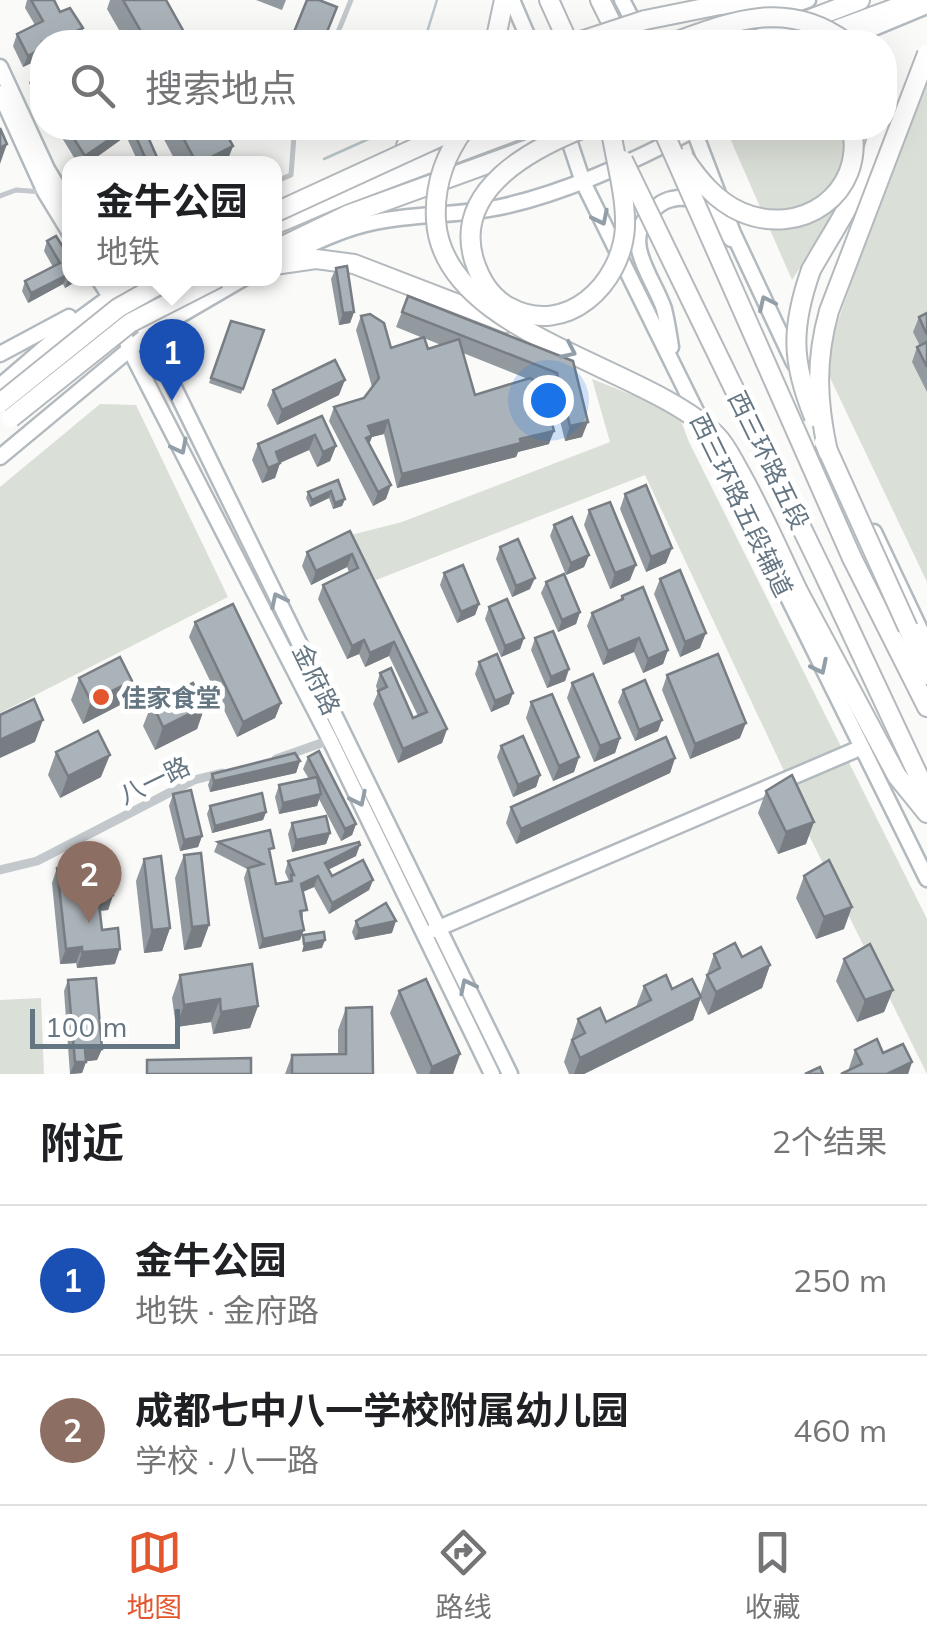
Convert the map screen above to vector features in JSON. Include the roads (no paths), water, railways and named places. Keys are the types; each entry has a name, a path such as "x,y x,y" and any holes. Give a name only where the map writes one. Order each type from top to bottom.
{"highway":[{"path":"548,0 562,30"},
{"path":"600,0 616,30"},
{"path":"668,0 720,5"},
{"path":"615,30 720,5 789,0"},
{"path":"781,30 860,0"},
{"path":"836,30 917,0"},
{"path":"500,30 511,4"},
{"path":"707,30 734,20 778,14 808,18 826,30"},
{"path":"897,132 927,54"},
{"path":"376,166 416,140"},
{"path":"282,207 435,140"},
{"path":"455,140 438,186 437,228 442,248 456,276 476,296 522,328"},
{"path":"282,222 491,140"},
{"path":"282,246 346,214 553,140"},
{"path":"548,142 497,179 478,200 470,224 478,276 492,295 510,308 533,315 574,308 595,296 611,278 622,250 625,227 624,198 612,140"},
{"name":"西三环路五段","path":"614,140 927,794"},
{"name":"西三环路五段","path":"668,140 852,558 927,707"},
{"path":"671,140 718,198 742,212 770,219 798,217 826,206 852,164 852,140"},
{"path":"877,140 863,181 811,270 799,304 794,336 796,364 828,452 927,675"},
{"path":"828,452 819,414 819,346 828,311 894,140"},
{"path":"282,262 316,259 354,264 522,328 673,402 720,438 897,776 927,813"},
{"path":"4,416 103,319 158,286"},
{"path":"4,416 130,323 204,286"}],"main road":[{"path":"728,30 808,0"},
{"path":"623,3 625,30"},
{"path":"623,3 638,30"},
{"path":"511,4 524,30"},
{"path":"511,4 529,30"},
{"path":"871,30 927,6"},
{"path":"0,68 30,132"},
{"path":"0,93 45,192 62,219"},
{"path":"34,140 62,193"},
{"path":"282,208 454,140"},
{"name":"西三环路五段辅道","path":"568,140 583,182 927,880"},
{"path":"282,259 338,232 373,222 470,214 526,201 583,182 669,140"},
{"path":"699,140 744,256 927,644"},
{"path":"674,365 664,310 637,244 638,228 657,206 684,196 698,201 711,214 744,256"},
{"path":"0,458 148,334 230,286"},
{"path":"0,354 114,287"},
{"path":"0,386 114,287"},
{"name":"金府路","path":"114,287 148,334 432,932 492,1074"},
{"name":"金府路","path":"114,287 130,350 330,740 510,1074"},
{"path":"432,932 860,748"}],"street":[{"path":"259,765 330,740"},
{"name":"八一路","path":"0,870 37,861 194,780 226,772"}],"lane":[{"path":"339,30 351,0"},
{"path":"282,179 291,175 294,140"},
{"path":"0,196 16,190 45,192"}],"waterway":[{"path":"428,30 437,0"},
{"path":"324,159 366,140"}],"place":[{"name":"金牛公园","path":"172,401"},
{"name":"佳家食堂","path":"101,697"},
{"name":"成都七中八一学校附属幼儿园","path":"89,923"}]}
